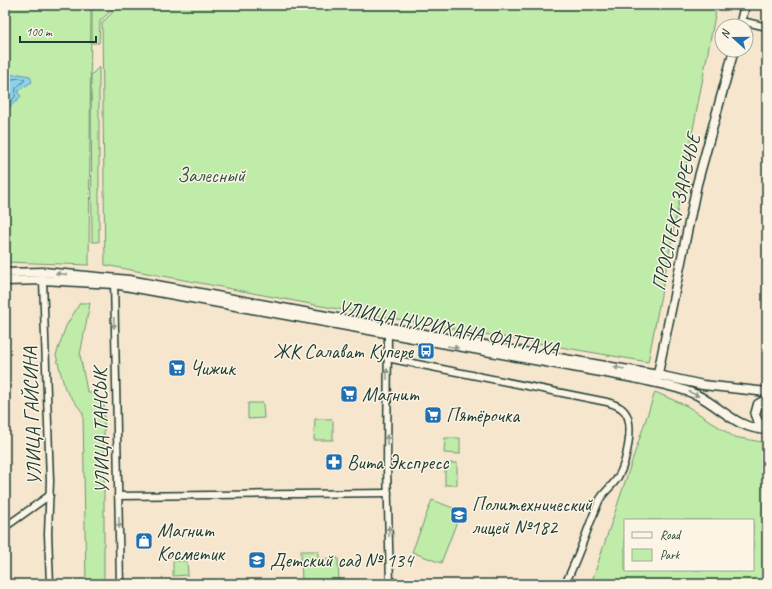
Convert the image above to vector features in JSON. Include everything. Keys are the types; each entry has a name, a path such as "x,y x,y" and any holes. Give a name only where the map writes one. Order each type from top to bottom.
{"street":[{"path":"742,18 745,5"},
{"path":"754,26 767,27"},
{"name":"ПРОСПЕКТ ЗАРЕЧЬЕ","path":"657,379 697,184 732,58"},
{"path":"5,273 44,272 114,281"},
{"name":"УЛИЦА ГАЙСИНА","path":"5,527 50,495 48,387 43,280"},
{"path":"5,281 114,281"},
{"name":"УЛИЦА НУРИХАНА ФАТТАХА","path":"114,281 657,379 719,387 755,389 767,392"},
{"name":"УЛИЦА ТАНСЫК","path":"114,281 120,584"},
{"path":"388,330 388,493 390,584"},
{"path":"387,358 607,402 618,406 625,412 630,427 621,469 618,477 600,499 578,558 565,584"},
{"name":"УЛИЦА НУРИХАНА ФАТТАХА","path":"657,379 696,395 729,418 743,425 767,430"},
{"path":"767,399 758,404 755,415 759,423 767,426"},
{"path":"118,496 388,493"},
{"path":"50,495 48,534 50,584"}],"green space":[{"path":"5,5 93,5 91,10 89,265 5,262"},
{"path":"94,5 117,5 100,21 99,43 92,43 92,11"},
{"name":"Залесный","path":"120,5 717,5 648,362 321,306 105,265 102,23"},
{"path":"99,67 99,242 92,242 91,75"},
{"path":"80,303 90,303 80,355 87,391 104,399 104,584 86,584 83,413 65,389 56,355 66,326"},
{"path":"655,392 687,406 734,437 767,443 767,584 591,584"},
{"path":"248,403 263,403 264,418 248,419"},
{"path":"315,419 331,419 333,421 333,440 314,440"},
{"path":"445,438 460,438 460,454 444,453"},
{"path":"445,463 457,463 457,485 445,485"},
{"path":"432,500 461,511 441,563 412,552"},
{"path":"301,551 318,551 318,559 338,558 339,584 302,584"},
{"path":"173,561 187,561 188,575 173,576"}],"water":[{"path":"19,74 30,76 32,82 19,90 18,93 21,96 5,112 5,76"}],"place":[{"name":"ЖК Салават Купере","path":"426,351"},
{"name":"Чижик","path":"177,368"},
{"name":"Магнит","path":"349,394"},
{"name":"Пятёрочка","path":"433,415"},
{"name":"Вита Экспресс","path":"334,462"},
{"name":"Политехнический лицей №182","path":"459,515"},
{"name":"Магнит Косметик","path":"144,541"},
{"name":"Детский сад № 134","path":"257,560"}]}
